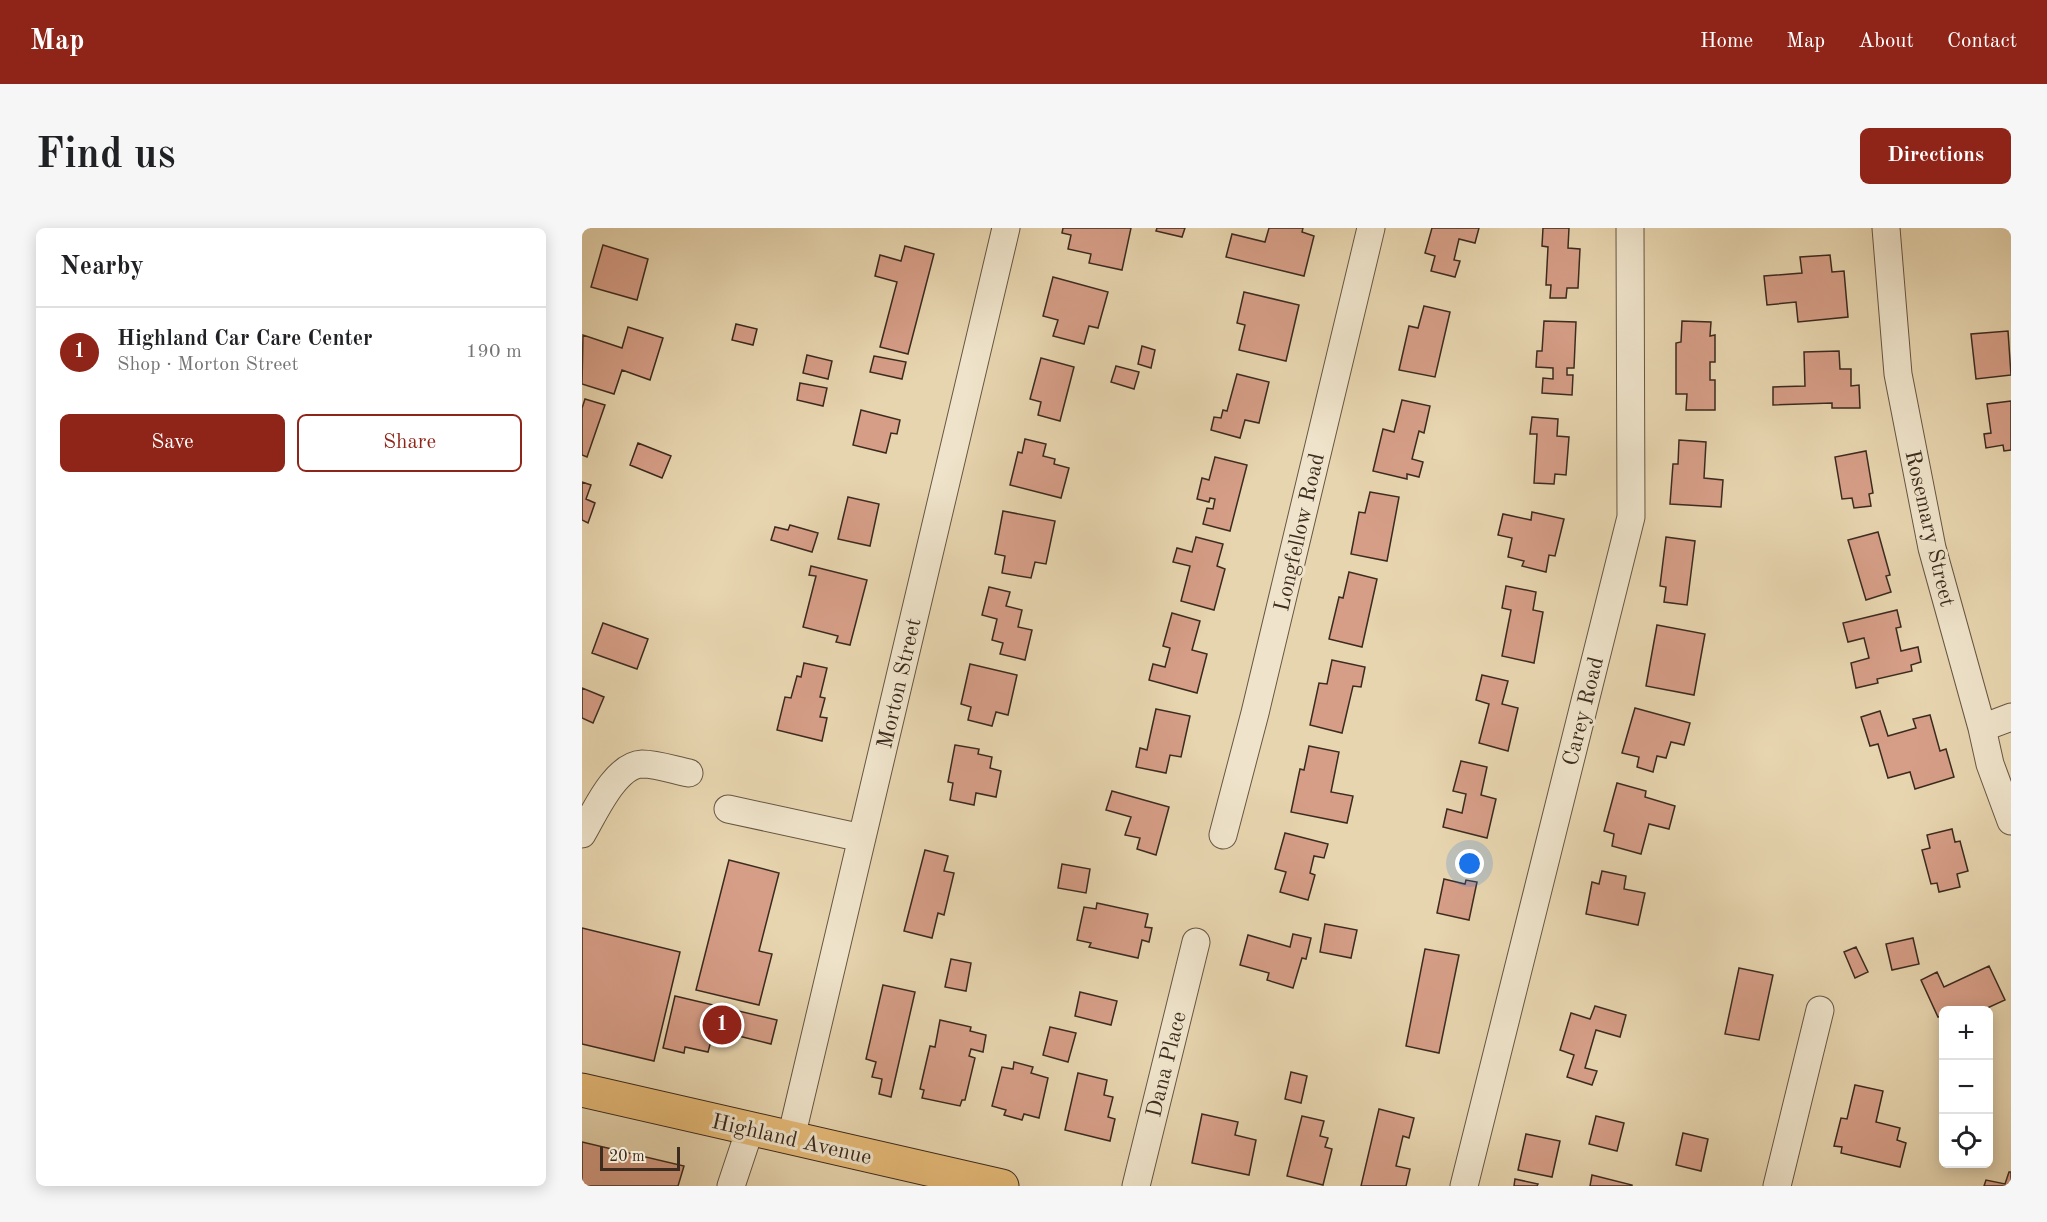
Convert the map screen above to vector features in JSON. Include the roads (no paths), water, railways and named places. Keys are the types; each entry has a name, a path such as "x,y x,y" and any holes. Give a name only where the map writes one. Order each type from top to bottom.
{"main road":[{"name":"Highland Avenue","path":"582,1090 1002,1186"}],"street":[{"name":"Morton Street","path":"791,1138 1006,228"},
{"name":"Longfellow Road","path":"1224,835 1371,228"},
{"name":"Carey Road","path":"1464,1186 1631,517 1630,228"},
{"name":"Rosemary Street","path":"1886,228 1898,374 1932,548 1990,764 2011,821"},
{"path":"1982,728 2011,717"},
{"path":"582,834 616,779 628,769 641,764 689,773"},
{"path":"728,809 862,838"},
{"name":"Dana Place","path":"1137,1186 1196,942"},
{"path":"1778,1186 1820,1010"},
{"path":"731,1186 750,1129"}],"place":[{"name":"Highland Car Care Center","path":"722,1025"}]}
